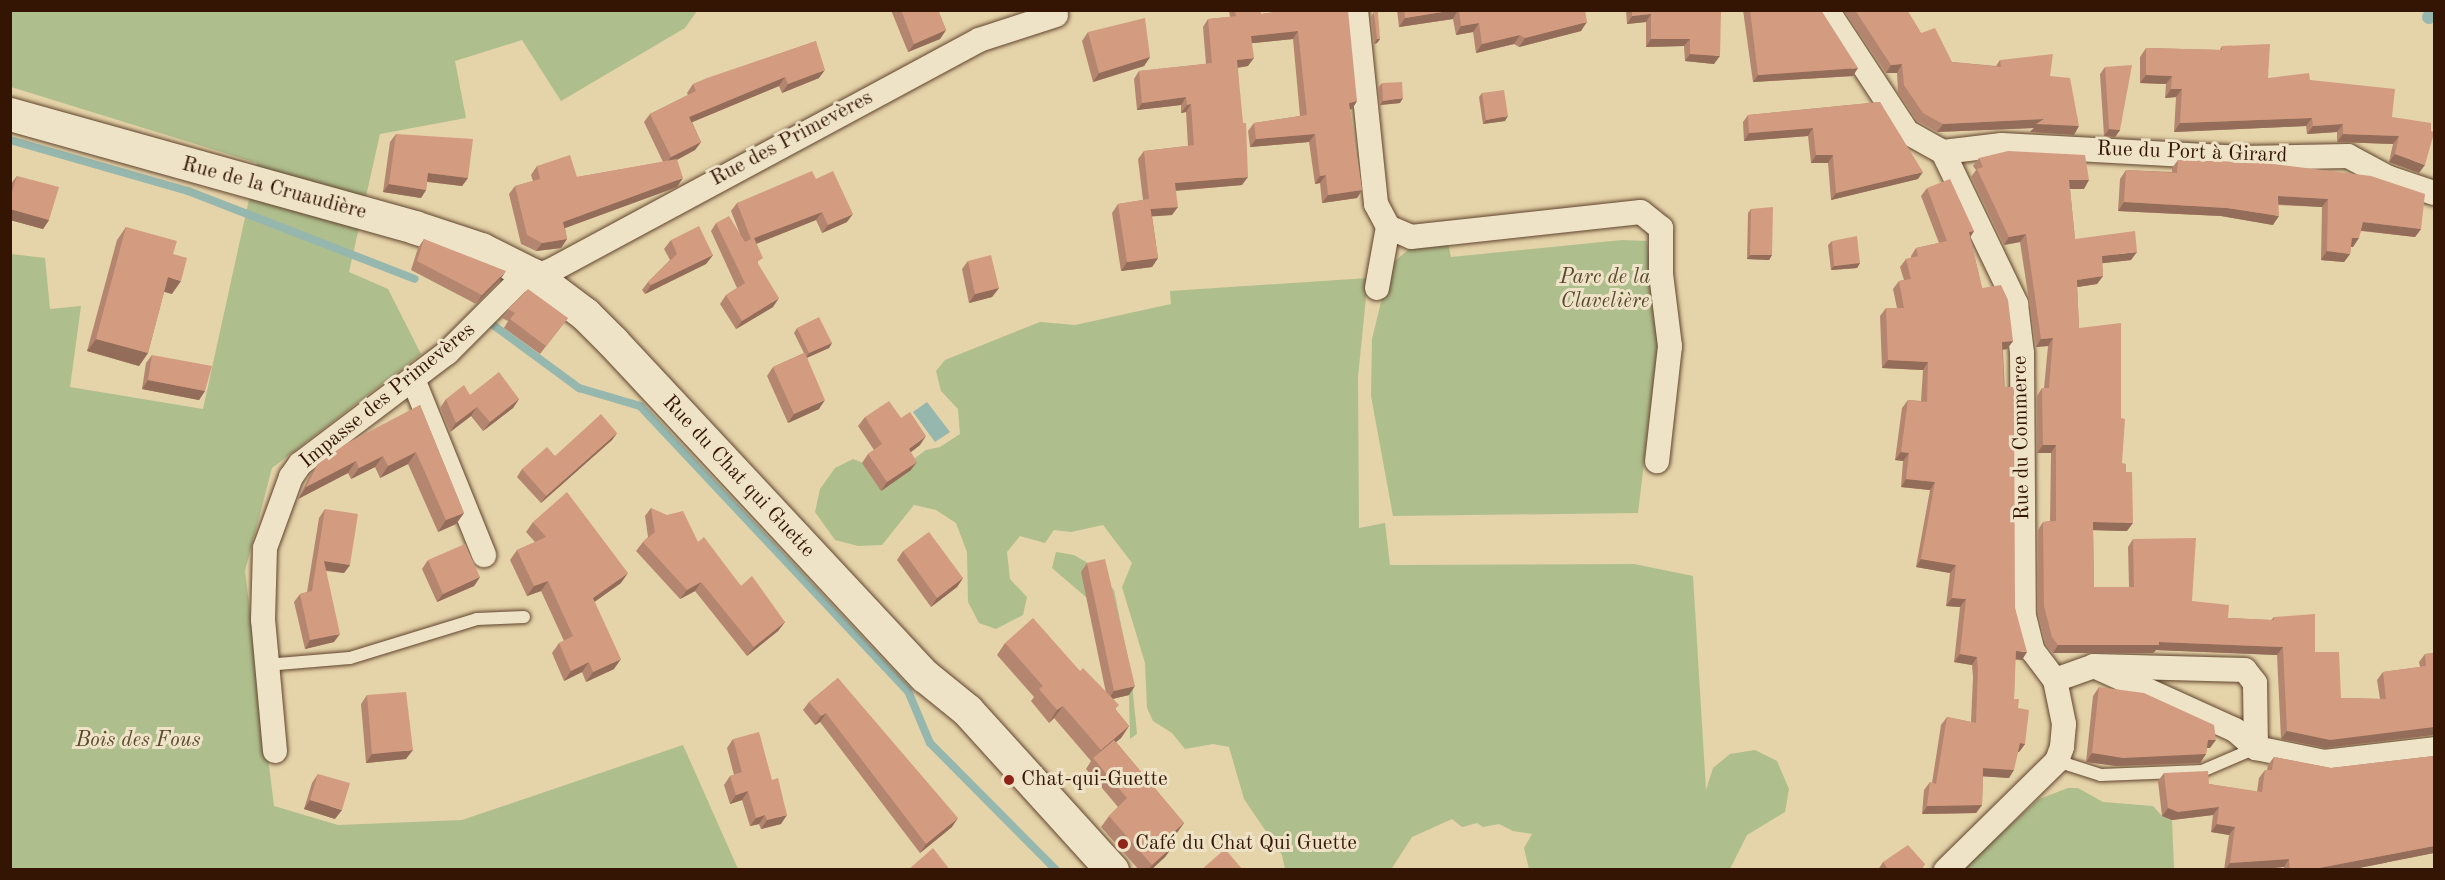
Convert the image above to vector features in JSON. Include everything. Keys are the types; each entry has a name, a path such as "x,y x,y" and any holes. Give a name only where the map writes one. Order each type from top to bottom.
{"main road":[{"name":"Rue de la Cruaudière","path":"10,114 414,227 481,249 533,275"},
{"name":"Rue du Chat qui Guette","path":"533,275 585,314 613,342 936,688 958,719 1090,870"},
{"name":"Rue du Chat qui Guette","path":"936,688 967,710 1112,870"}],"street":[{"path":"1031,10 1065,13"},
{"path":"1356,10 1376,204 1388,227 1377,288"},
{"path":"1827,10 1907,132 1943,152"},
{"name":"Rue des Primevères","path":"533,275 552,270 979,40 1065,13"},
{"name":"Rue du Port à Girard","path":"1943,152 2002,146 2243,158 2348,156 2389,178 2434,193"},
{"name":"Rue du Commerce","path":"1943,152 2016,304 2022,353 2024,616 2033,651 2055,680 2064,724 2056,761"},
{"path":"1388,227 1411,237 1641,212 1661,228 1660,274 1670,346 1657,461"},
{"name":"Impasse des Primevères","path":"274,751 263,620 265,548 291,477 300,464 413,379 484,317 519,281 533,275"},
{"path":"413,379 484,555"},
{"path":"2055,680 2094,666 2245,670 2255,683 2256,748"},
{"path":"2094,666 2235,730 2256,748 2324,762 2434,749"},
{"path":"1946,870 2056,761"}],"lane":[{"path":"266,665 350,658 477,619 524,617"},
{"path":"2056,761 2101,775 2191,772 2256,748"}],"green space":[{"name":"Bois des Fous","path":"10,11 697,11 685,28 561,101 522,40 455,61 466,118 380,134 349,272 388,289 421,354 272,468 245,571 274,806 338,825 462,820 683,745 738,869 11,869 11,254 45,258 50,309 81,306 70,387 203,409 257,163 11,87"},
{"name":"Parc de la Clavelière","path":"1447,239 1451,257 1622,240 1647,241 1659,337 1638,513 1393,516 1371,396 1372,339 1390,265 1413,246"},
{"path":"1368,278 1358,377 1359,528 1385,523 1390,565 1634,564 1693,576 1706,790 1713,768 1730,754 1755,750 1777,761 1789,789 1785,812 1747,835 1730,869 1529,869 1524,848 1532,834 1513,831 1499,824 1483,827 1477,823 1462,827 1452,819 1412,837 1392,868 1285,869 1282,855 1244,799 1229,747 1213,744 1185,749 1172,733 1153,721 1147,708 1145,663 1122,587 1132,563 1103,525 1071,532 1054,530 1045,543 1020,536 1007,552 1010,579 1027,597 1023,615 996,629 979,623 968,602 967,552 956,523 936,510 914,505 882,545 858,546 835,540 815,512 820,489 835,468 853,459 886,472 899,470 926,450 940,447 960,434 958,409 941,391 936,371 945,360 1040,322 1075,325 1171,304 1170,291"},
{"path":"1056,552 1074,555 1093,566 1114,590 1131,673 1137,734 1130,739 1129,695 1105,592 1087,598 1052,568"},
{"path":"2068,788 2078,788 2103,802 2153,806 2162,816 2172,820 2174,868 1961,870 2039,799"}],"water":[{"path":"2429,10 2434,12 2436,17 2434,22 2429,24 2424,22 2422,17 2424,12"},
{"path":"927,402 950,432 935,442 913,412"}],"building":[{"path":"901,10 938,10 946,30 914,44"},
{"path":"1235,10 1260,10 1261,14 1290,10 1348,10 1357,101 1349,103 1362,190 1328,195 1326,175 1320,176 1315,134 1256,139 1254,123 1307,115 1298,31 1251,36 1254,58 1237,60 1243,123 1246,123 1248,177 1175,183 1178,207 1150,209 1144,151 1194,145 1191,104 1187,105 1186,97 1142,103 1139,71 1212,63 1208,19 1236,16"},
{"path":"1404,10 1455,10 1405,18"},
{"path":"1459,10 1585,10 1587,22 1525,38 1520,35 1482,44 1479,23 1461,26"},
{"path":"1632,10 1721,10 1720,56 1690,54 1690,39 1651,39 1651,14 1632,16"},
{"path":"1750,10 1821,10 1858,68 1758,75"},
{"path":"1855,10 1907,10 1921,33 1935,28 1952,62 2001,67 2000,60 2053,54 2050,76 2070,78 2079,126 2036,124 2044,119 1943,124 1923,113 1904,85 1902,64 1891,65"},
{"path":"1374,12 1378,12 1380,39 1377,39"},
{"path":"1145,18 1150,57 1099,73 1088,32"},
{"path":"816,41 825,70 788,84 785,77 689,117 701,142 671,157 650,114 696,91 693,84"},
{"path":"2270,44 2268,78 2309,73 2310,80 2395,89 2392,117 2431,123 2431,131 2434,133 2425,165 2395,154 2399,136 2343,134 2343,124 2313,126 2312,118 2180,123 2182,89 2171,89 2172,76 2146,75 2146,48 2222,50 2222,46"},
{"path":"2132,65 2120,130 2109,129 2105,67"},
{"path":"1402,82 1403,98 1383,101 1382,83"},
{"path":"1504,90 1508,116 1486,120 1482,93"},
{"path":"1880,102 1923,172 1836,193 1833,155 1816,155 1813,128 1749,133 1748,115"},
{"path":"396,134 473,139 468,178 428,173 426,190 389,184"},
{"path":"2008,151 2085,155 2089,180 2069,180 2075,239 2135,231 2137,252 2102,256 2103,276 2077,280 2079,328 2121,323 2121,418 2125,419 2122,463 2126,464 2126,472 2132,472 2133,523 2093,522 2094,587 2134,587 2133,539 2196,538 2192,601 2229,605 2228,618 2274,620 2274,617 2315,614 2315,652 2339,652 2341,698 2386,699 2383,672 2426,666 2425,654 2434,653 2434,727 2330,740 2287,731 2283,647 2159,642 2159,645 2058,645 2052,637 2044,606 2043,522 2056,521 2056,445 2043,445 2042,388 2049,388 2053,338 2041,339 2026,234 2009,237 1977,169 1983,167 1979,158"},
{"path":"570,155 577,177 677,159 683,178 563,222 567,239 542,243 527,235 515,186 540,179 537,166"},
{"path":"2178,160 2265,163 2371,176 2425,194 2421,229 2363,222 2359,238 2352,238 2350,254 2327,251 2328,199 2278,196 2279,216 2227,208 2124,202 2126,170 2177,173"},
{"path":"812,171 816,179 833,171 853,214 828,225 822,212 754,238 763,258 757,262 779,298 742,321 726,295 745,283 716,223 729,216 745,242 751,239 737,203"},
{"path":"17,176 59,187 49,220 10,209 10,198"},
{"path":"1950,179 1974,231 1969,232 1982,288 2001,285 2008,300 2013,341 2002,342 2004,387 2014,387 2015,608 2027,652 2016,651 2014,699 2019,699 2018,708 2029,710 2025,744 2020,743 2014,770 1983,768 1982,805 1927,806 1930,782 1936,784 1947,717 1976,723 1978,669 1977,657 1960,654 1966,599 1952,598 1956,565 1921,559 1935,482 1906,479 1909,453 1901,452 1908,400 1927,402 1928,362 1888,360 1886,308 1904,308 1899,281 1911,279 1906,259 1918,256 1916,248 1947,241 1927,188"},
{"path":"1149,199 1158,258 1127,262 1118,204"},
{"path":"1773,207 1772,255 1750,255 1751,209"},
{"path":"699,226 713,255 651,285 648,282 677,254 671,240"},
{"path":"126,227 177,241 173,254 187,258 181,281 168,277 148,353 96,339"},
{"path":"1857,236 1860,263 1834,266 1832,241"},
{"path":"424,239 506,271 482,295 417,261"},
{"path":"991,255 999,288 975,294 968,261"},
{"path":"528,289 568,318 546,346 510,319 515,313 508,309"},
{"path":"819,317 832,343 809,353 797,328"},
{"path":"805,353 825,400 794,414 773,367"},
{"path":"152,355 212,366 205,391 148,380"},
{"path":"499,372 519,399 490,422 477,407 456,423 446,399 464,385 470,395"},
{"path":"889,401 901,418 910,412 926,436 909,449 917,462 887,482 868,454 882,444 865,417"},
{"path":"420,405 464,513 446,520 416,452 388,466 383,456 359,468 356,461 306,487 318,464 347,443"},
{"path":"601,414 617,433 546,496 522,469 547,447 555,456"},
{"path":"567,492 628,573 593,598 621,659 593,672 589,662 571,671 559,643 573,636 548,581 534,586 517,550 546,537 533,522"},
{"path":"651,508 667,515 683,511 698,542 704,537 741,586 752,576 785,622 754,647 701,582 687,590 643,542 655,532"},
{"path":"325,509 358,514 350,565 324,561 340,634 310,640 300,594 312,591"},
{"path":"929,532 963,578 937,598 903,551"},
{"path":"465,544 480,577 443,594 428,560"},
{"path":"1105,559 1135,686 1114,691 1087,563"},
{"path":"1033,618 1080,671 1083,668 1119,705 1115,709 1129,726 1101,750 1063,706 1057,710 1039,689 1043,686 1005,643"},
{"path":"838,678 958,818 926,844 826,713 821,716 809,702"},
{"path":"2099,687 2144,693 2214,725 2216,740 2208,740 2206,754 2123,758 2092,753"},
{"path":"406,692 413,750 372,754 367,695"},
{"path":"759,732 772,780 778,778 787,815 767,820 765,815 756,818 748,791 736,795 730,776 742,772 733,739"},
{"path":"1114,740 1184,823 1166,839 1173,846 1152,865 1109,816 1127,798 1093,758"},
{"path":"2434,756 2434,846 2318,870 2290,870 2289,859 2230,863 2235,827 2217,824 2219,807 2178,812 2168,808 2164,773 2208,771 2209,784 2262,792 2265,770 2272,770 2274,757 2331,768"},
{"path":"318,774 350,783 342,810 310,800"},
{"path":"1908,845 1925,864 1920,870 1887,870 1883,862"},
{"path":"933,848 950,870 908,870"},
{"path":"1225,849 1243,870 1201,870"}],"waterway":[{"path":"10,140 188,191 415,279"},
{"path":"485,319 579,388 640,406 908,691 930,743 1056,870"}],"place":[{"name":"Chat-qui-Guette","path":"1009,780"},
{"name":"Café du Chat Qui Guette","path":"1123,844"}]}
